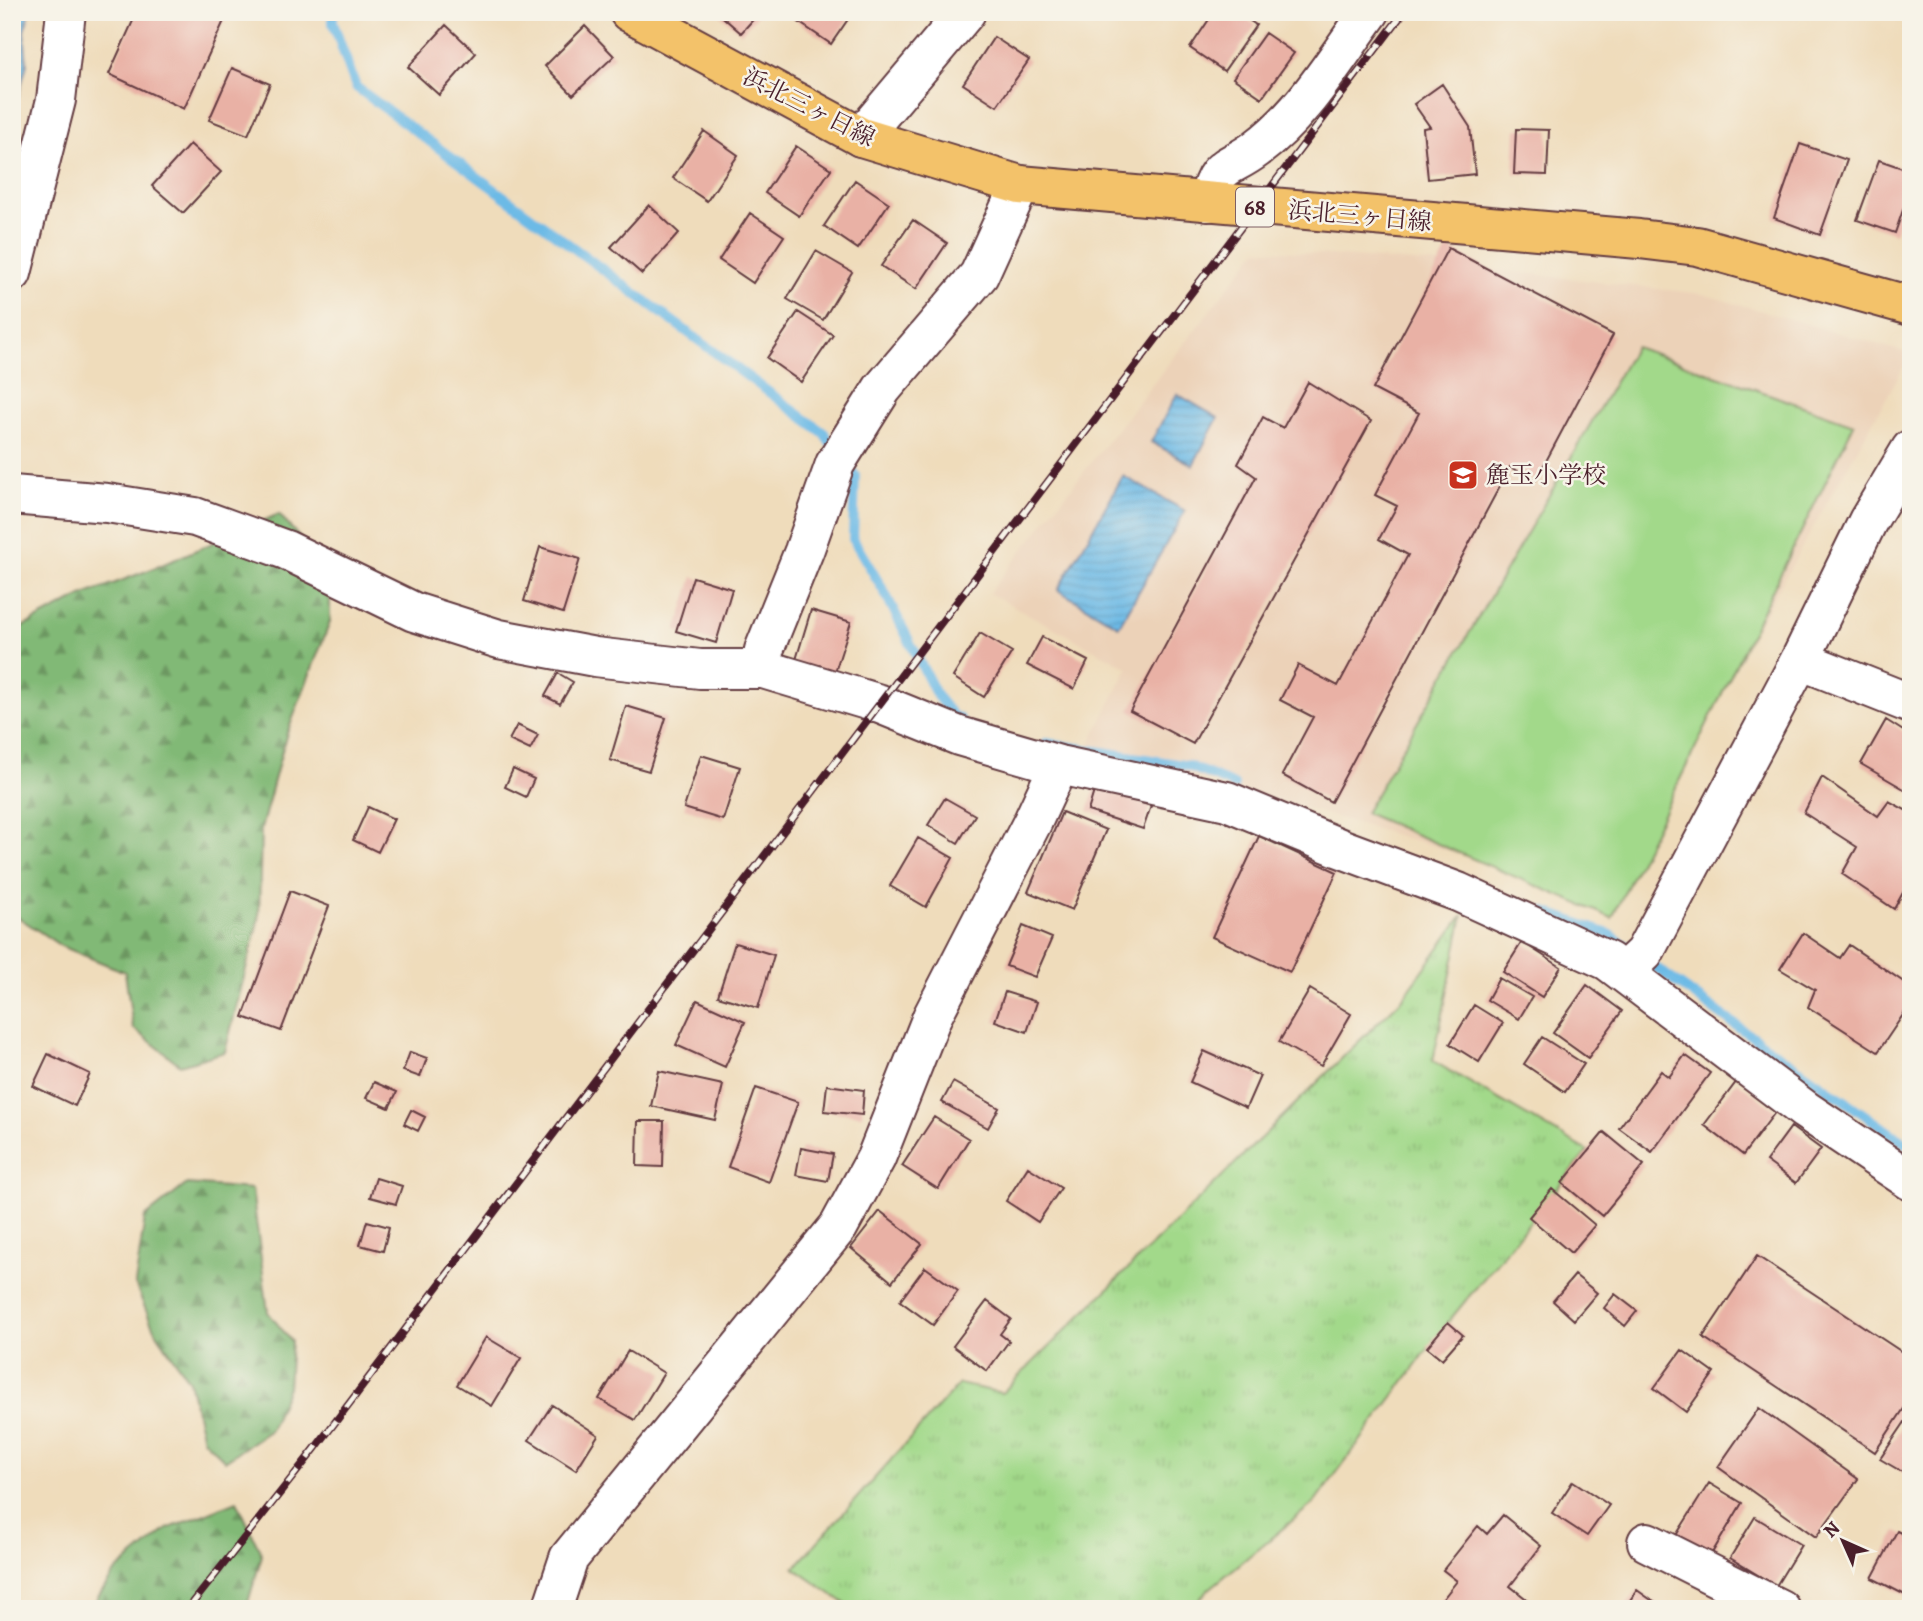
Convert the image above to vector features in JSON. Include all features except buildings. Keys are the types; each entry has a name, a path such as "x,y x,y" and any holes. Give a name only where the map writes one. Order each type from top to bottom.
{"main road":[{"name":"浜北三ヶ日線","path":"629,12 861,137 1020,185 1698,246 1911,306"}],"street":[{"path":"12,273 56,100 66,12"},
{"path":"861,137 966,12"},
{"path":"1208,202 1211,185 1225,166 1255,150 1299,109 1370,12"},
{"path":"763,669 764,650 844,449 882,389 979,275 1020,185"},
{"path":"1632,964 1800,660 1868,520 1911,449"},
{"path":"12,495 107,503 195,517 286,550 414,612 499,639 595,657 700,669 763,669 880,704 959,736 1059,765 1227,801 1340,848 1458,892 1608,961 1632,964 1674,1012 1805,1110 1911,1181"},
{"path":"1800,660 1911,704"},
{"path":"552,1609 569,1558 839,1226 876,1157 932,1017 1059,765"},
{"path":"1647,1542 1780,1609"}],"shaded area":[{"name":"麁玉小学校","path":"1258,249 1463,266 1702,294 1911,354 1605,897 1268,797 1087,749 1128,668 989,593"}],"green space":[{"path":"1635,347 1854,424 1612,918 1365,813"},
{"path":"279,514 330,573 330,622 286,736 261,829 259,918 225,1052 180,1065 133,1028 125,972 61,946 12,913 12,632 84,595 157,567"},
{"path":"1463,915 1433,1061 1588,1151 1448,1322 1315,1502 1208,1590 1190,1609 853,1609 794,1568 959,1384 1002,1393 1403,998"},
{"path":"187,1184 252,1189 268,1312 291,1341 288,1387 270,1430 225,1461 203,1439 189,1381 153,1327 135,1284 145,1217"},
{"path":"237,1501 262,1555 246,1609 90,1609 116,1571 167,1529"}],"water":[{"path":"12,12 30,12 24,31 27,64 12,119"},
{"path":"1177,394 1218,418 1193,465 1151,442"},
{"path":"1123,476 1185,511 1119,626 1058,590"}],"waterway":[{"path":"333,12 333,23 356,87 824,433 835,449"},
{"path":"845,462 855,475 853,539 885,593 937,696 953,716 960,719"},
{"path":"1046,743 1189,766 1234,785"},
{"path":"1543,911 1611,935 1911,1147"}],"railway":[{"path":"188,1609 314,1450 1404,12"}],"place":[{"name":"麁玉小学校","path":"1463,475"}]}
